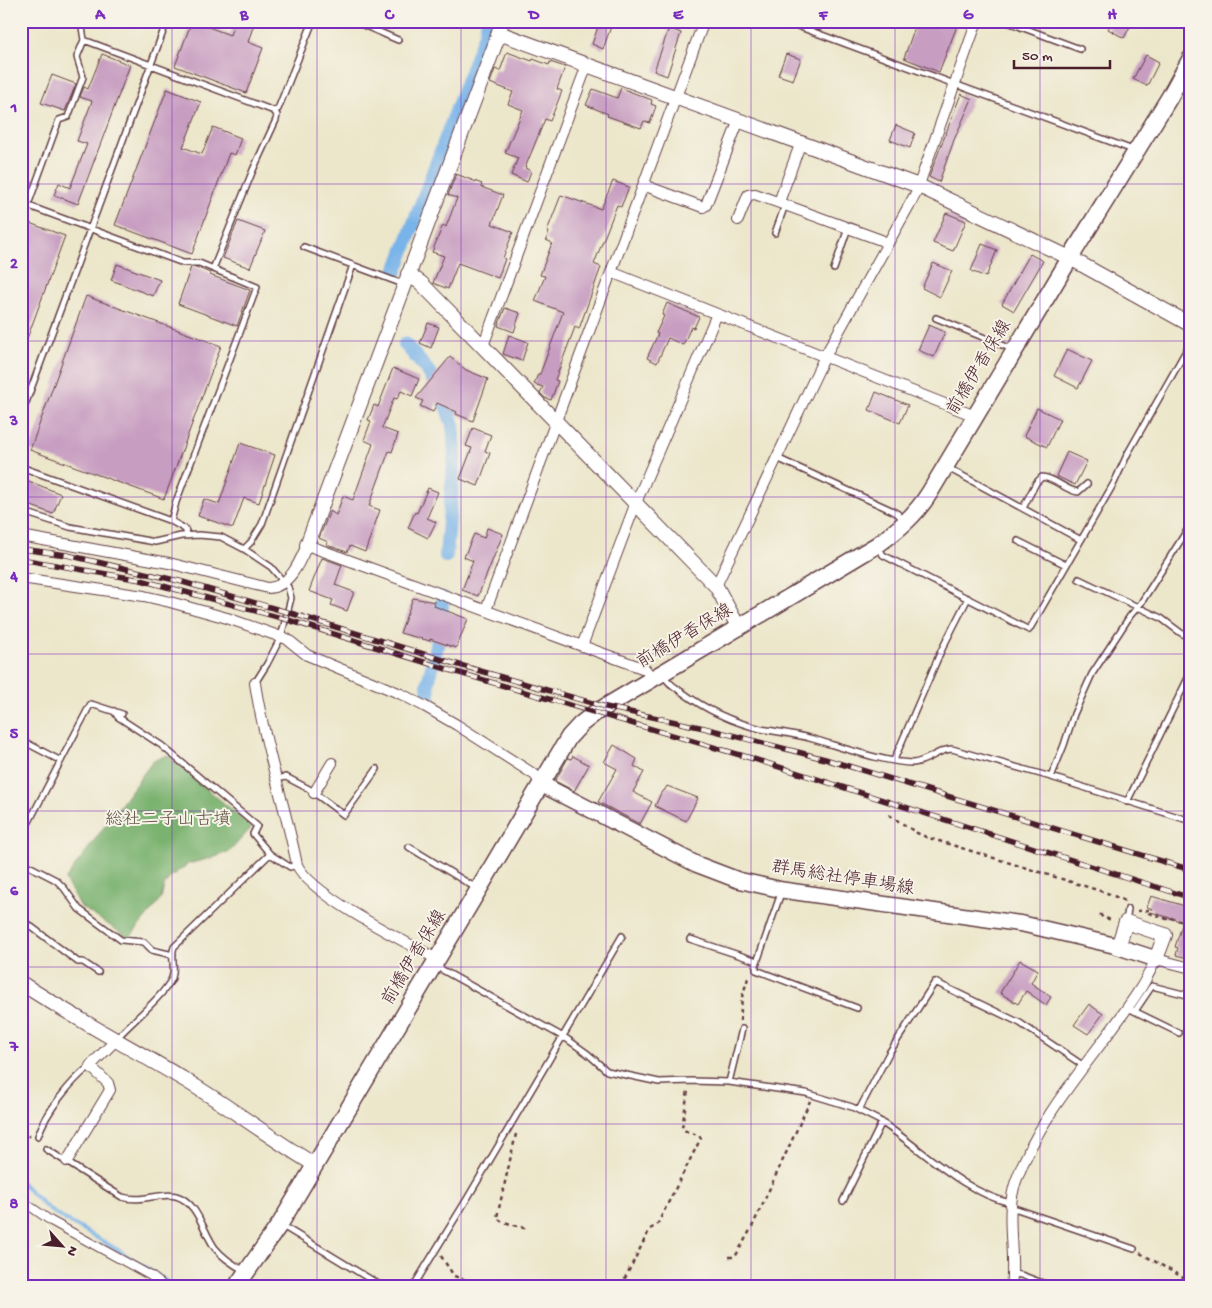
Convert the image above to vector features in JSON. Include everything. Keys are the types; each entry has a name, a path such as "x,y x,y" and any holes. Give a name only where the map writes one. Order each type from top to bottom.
{"main road":[{"name":"前橋伊香保線","path":"236,1287 280,1224 575,729 595,713 877,545 906,523 923,503 1191,58"},
{"name":"群馬総社停車場線","path":"541,784 704,867 738,880 782,890 1023,924 1118,947 1156,959"}],"street":[{"path":"486,610 704,21"},
{"path":"716,586 825,356 919,186 977,21"},
{"path":"21,536 161,562 261,587 273,588 284,582 299,563 501,27 587,65 919,186 1070,258 1191,325"},
{"path":"483,346 587,65"},
{"path":"643,185 700,206 706,205 740,120"},
{"path":"782,203 801,142"},
{"path":"738,220 748,195 755,194 881,240 887,244"},
{"path":"611,272 975,416"},
{"path":"406,279 421,283 635,505 716,586 739,628"},
{"path":"582,646 635,505 717,314"},
{"path":"306,545 645,669 658,677"},
{"path":"21,578 144,596 227,618 280,637 292,642 307,655 401,694 424,706 535,775 541,784"},
{"path":"255,683 261,721 286,814 297,865 308,880 344,906 436,962"},
{"path":"314,793 332,763"},
{"path":"1010,1287 1012,1274 1011,1206 1016,1181 1044,1121 1084,1066 1131,1009 1156,959 1165,934 1127,915 1118,947"},
{"path":"1156,959 1191,968"},
{"path":"21,983 65,1012 217,1100 252,1122 282,1145 315,1165"},
{"path":"67,1161 110,1090 108,1083 90,1066 116,1040"},
{"path":"21,1200 51,1221 151,1276 165,1287"}],"lane":[{"path":"28,205 59,120 68,117 83,77 77,57 84,40 81,21"},
{"path":"21,416 167,21"},
{"path":"274,111 278,109 313,21"},
{"path":"354,21 398,40"},
{"path":"784,21 1136,151"},
{"path":"1005,21 1080,49"},
{"path":"84,40 274,111 277,115 252,170 214,269"},
{"path":"21,203 183,263 199,263 256,287 176,502 171,521"},
{"path":"774,233 782,203"},
{"path":"834,269 848,228"},
{"path":"304,247 352,265 406,279"},
{"path":"244,549 251,542 262,524 352,265"},
{"path":"936,318 1014,350"},
{"path":"877,545 884,555 1029,630 1114,483 1128,453 1191,342"},
{"path":"777,458 892,510 906,523"},
{"path":"21,467 171,521 185,529 188,536"},
{"path":"945,467 1081,540"},
{"path":"1023,508 1036,483 1042,477 1049,478 1078,492 1086,484"},
{"path":"21,511 70,527 155,542 188,536 210,535 221,537 244,549 271,567 290,591 291,598 280,637 255,683"},
{"path":"1051,778 1074,714 1092,674 1191,524"},
{"path":"1018,540 1066,565"},
{"path":"1079,579 1161,618 1191,638"},
{"path":"894,760 941,651 968,598"},
{"path":"1127,802 1191,672"},
{"path":"658,677 668,682 693,701 723,717 760,728 804,736 894,760 918,762 941,750 952,749 1191,822"},
{"path":"21,837 88,706 91,704 122,714"},
{"path":"114,711 118,717 161,745 257,826 253,834 270,854 290,867 297,865"},
{"path":"21,740 61,761"},
{"path":"276,779 286,777 314,793 344,815 377,769"},
{"path":"409,847 478,890"},
{"path":"116,1040 166,989 174,971 172,950 174,947 270,854"},
{"path":"21,862 56,880 79,909 121,940 144,942 152,950 172,955"},
{"path":"782,890 755,968 760,972 857,1008"},
{"path":"21,918 78,962 83,962 98,972"},
{"path":"413,1287 622,936"},
{"path":"690,939 757,961"},
{"path":"436,962 563,1037 588,1054 607,1071 658,1082 729,1082 813,1095 859,1110 882,1122 957,1177 996,1200 1134,1249"},
{"path":"859,1110 889,1053 936,982 1020,1023 1084,1066"},
{"path":"1179,1033 1131,1009 1152,986 1191,996"},
{"path":"729,1082 742,1028"},
{"path":"38,1136 43,1123 66,1091 90,1066"},
{"path":"843,1201 882,1122"},
{"path":"46,1148 122,1197 142,1200 175,1196 183,1200 191,1207 220,1254 246,1272"},
{"path":"280,1224 383,1287"},
{"path":"1012,1274 1021,1275 1053,1287"}],"path":[{"path":"889,815 926,837 1107,893 1125,901 1127,915"},
{"path":"742,1028 739,1025 742,1014 742,997 752,969 755,968"},
{"path":"621,1286 650,1229 657,1224 701,1138 684,1131 682,1128 689,1081"},
{"path":"729,1257 736,1257 752,1227 813,1095"},
{"path":"512,1122 517,1130 497,1217 501,1221 527,1229"},
{"path":"436,1248 454,1276 487,1287"},
{"path":"1134,1249 1191,1282"}],"green space":[{"name":"総社二子山古墳","path":"167,755 252,827 230,851 188,864 170,877 164,886 161,899 130,937 81,907 65,880 153,761"}],"building":[{"path":"192,21 230,35 235,21 255,21 248,42 263,48 246,93 175,66"},
{"path":"600,21 613,21 603,49 592,44"},
{"path":"917,21 959,21 939,72 904,58"},
{"path":"1113,21 1133,21 1124,38 1108,29"},
{"path":"669,28 681,33 667,76 654,71"},
{"path":"507,52 532,61 533,59 549,65 550,62 565,67 557,89 562,91 550,121 545,119 525,168 531,171 527,182 511,175 518,158 505,153 523,110 508,104 513,92 490,83 495,69 500,71"},
{"path":"102,54 130,65 78,204 54,195 59,183 70,188 87,144 77,141 92,101 80,97 84,87 88,89"},
{"path":"786,54 801,59 793,80 778,75"},
{"path":"1146,55 1159,62 1147,86 1133,79"},
{"path":"52,75 76,84 65,111 41,103"},
{"path":"621,88 652,100 651,104 656,106 650,123 644,121 641,128 607,116 608,114 586,105 593,89 617,98"},
{"path":"167,89 201,102 183,147 202,154 213,127 241,138 235,155 229,153 192,254 115,225"},
{"path":"961,94 972,99 954,140 939,182 929,177"},
{"path":"896,125 915,133 910,148 890,140"},
{"path":"456,174 482,184 481,187 503,195 492,224 513,232 498,278 458,263 448,289 433,283 444,256 432,252 443,225 446,227 457,198 448,195"},
{"path":"613,181 629,187 621,207 617,205 594,264 601,267 579,329 575,327 555,380 558,381 551,400 545,398 540,393 543,387 534,384 538,374 540,374 563,312 535,301 545,276 540,275 552,243 546,240 549,232 547,231 561,195 601,209"},
{"path":"946,213 966,221 953,251 933,243"},
{"path":"21,220 65,236 22,352 21,352"},
{"path":"238,221 265,231 250,268 223,258"},
{"path":"982,244 997,250 986,277 971,271"},
{"path":"1030,254 1043,261 1014,311 1002,304"},
{"path":"933,263 952,271 940,297 922,288"},
{"path":"117,264 160,280 153,296 111,280"},
{"path":"191,267 196,267 210,273 210,275 250,290 237,326 178,304"},
{"path":"86,296 221,346 164,499 30,450"},
{"path":"667,303 699,317 694,328 691,327 683,345 668,338 657,363 647,358 658,334 656,333 664,316 662,315"},
{"path":"505,308 520,313 514,332 498,326"},
{"path":"428,323 439,327 431,348 420,343"},
{"path":"929,325 945,332 934,357 918,350"},
{"path":"509,335 528,342 522,361 503,354"},
{"path":"1067,349 1092,361 1078,388 1054,376"},
{"path":"450,357 466,370 488,379 473,421 437,403 433,412 420,406 423,401 416,398"},
{"path":"393,368 419,379 412,396 401,391 397,399 394,398 382,428 398,434 392,452 389,451 369,506 380,510 365,552 350,546 347,552 327,545 328,542 319,538 330,511 336,515 343,496 353,500 373,444 364,440 371,421 368,420 374,405 378,407"},
{"path":"876,392 908,405 900,423 869,410"},
{"path":"1037,408 1060,419 1047,447 1024,436"},
{"path":"473,428 491,435 485,451 490,453 478,486 460,479 472,448 466,446"},
{"path":"240,443 275,455 259,503 244,498 233,528 198,516 204,499 219,504"},
{"path":"1067,452 1087,461 1075,485 1056,476"},
{"path":"21,478 61,494 53,514 21,502"},
{"path":"428,488 438,492 427,518 436,522 428,538 408,528"},
{"path":"487,528 503,534 478,596 462,590 473,561 464,557 474,534 484,538"},
{"path":"322,558 342,565 335,585 354,592 347,611 331,605 333,600 309,591"},
{"path":"413,598 435,602 434,606 468,619 456,648 430,639 430,641 400,633"},
{"path":"614,745 637,759 634,766 644,772 633,792 652,802 640,824 598,802 617,769 604,762"},
{"path":"573,756 589,765 574,791 555,781 568,758 571,759"},
{"path":"667,786 698,798 686,821 655,806 662,791"},
{"path":"1151,896 1185,906 1187,910 1188,904 1191,905 1191,959 1176,955 1178,948 1175,947 1183,922 1151,912 1152,909 1147,907"},
{"path":"1020,960 1038,970 1031,983 1051,997 1046,1005 1026,991 1018,1004 1000,993"},
{"path":"1089,1004 1103,1014 1088,1034 1074,1025"}],"waterway":[{"path":"396,271 485,34 488,21"},
{"path":"405,344 428,371 443,397 453,425 455,451 446,556"},
{"path":"429,696 428,684 438,641 443,598"},
{"path":"21,1182 57,1215 118,1250 175,1287"}],"railway":[{"path":"21,549 67,555 179,581 606,707 704,728 825,759 1191,870"},
{"path":"21,559 141,580 285,619 453,671 754,759 1191,898"}]}
